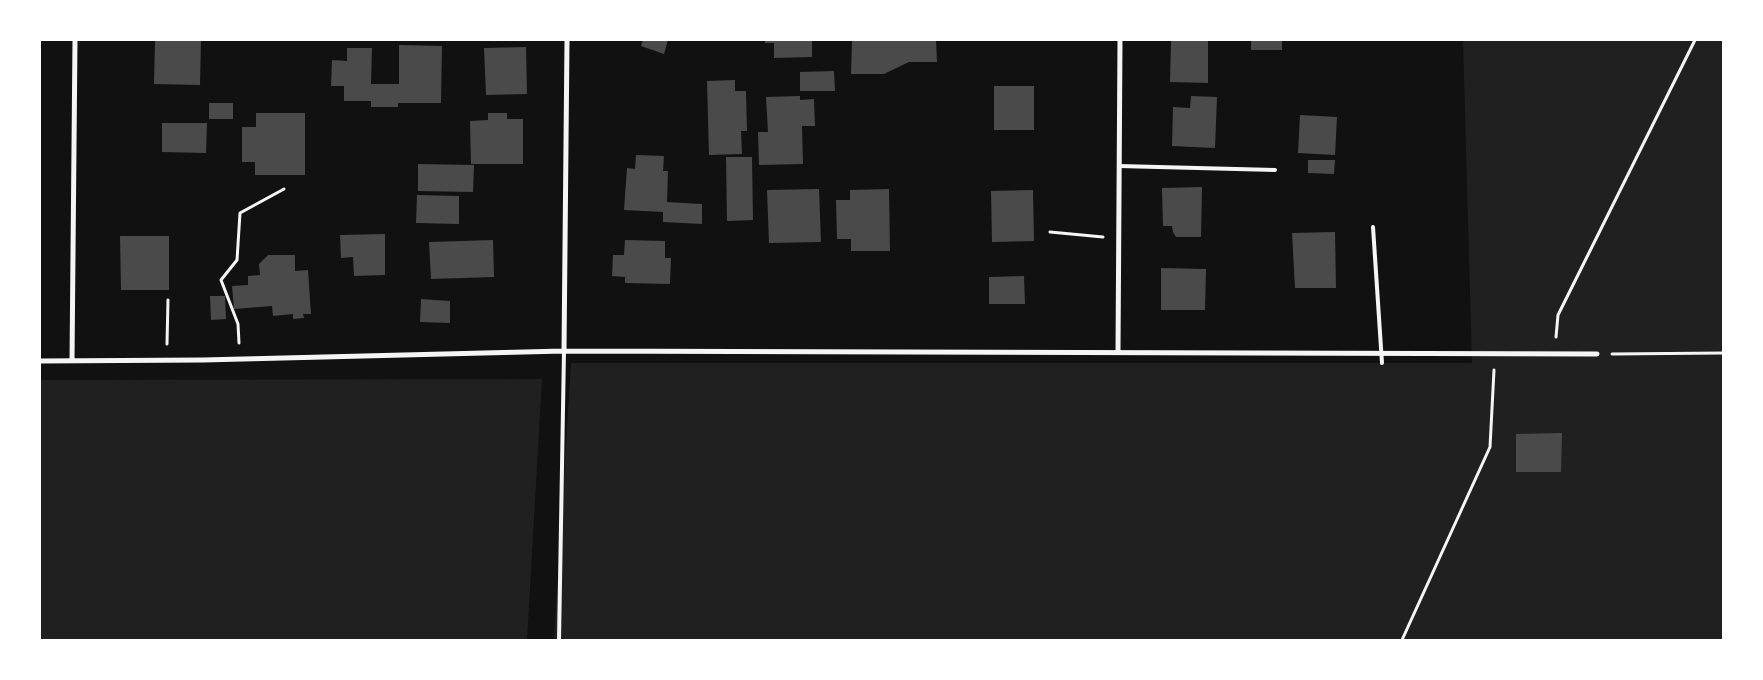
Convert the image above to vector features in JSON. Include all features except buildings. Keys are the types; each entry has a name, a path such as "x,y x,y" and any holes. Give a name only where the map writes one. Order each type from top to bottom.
{"street":[{"path":"72,361 75,40"},
{"path":"564,351 567,40"},
{"path":"1118,351 1120,40"},
{"path":"40,361 240,359 564,351 1118,351 1495,355 1555,352 1597,354"}],"lane":[{"path":"1119,166 1275,170"},
{"path":"1373,227 1382,363"},
{"path":"559,640 564,351"}],"path":[{"path":"1555,352 1558,315 1695,40"},
{"path":"240,359 238,324 222,280 237,260 240,213 284,189"},
{"path":"1050,232 1119,239"},
{"path":"166,360 168,300"},
{"path":"1597,354 1723,353"},
{"path":"1402,640 1490,447 1495,355"}],"shaded area":[{"path":"1463,40 1723,40 1723,640 554,640 571,363 1472,363"},
{"path":"542,379 527,640 40,640 40,380"}]}
